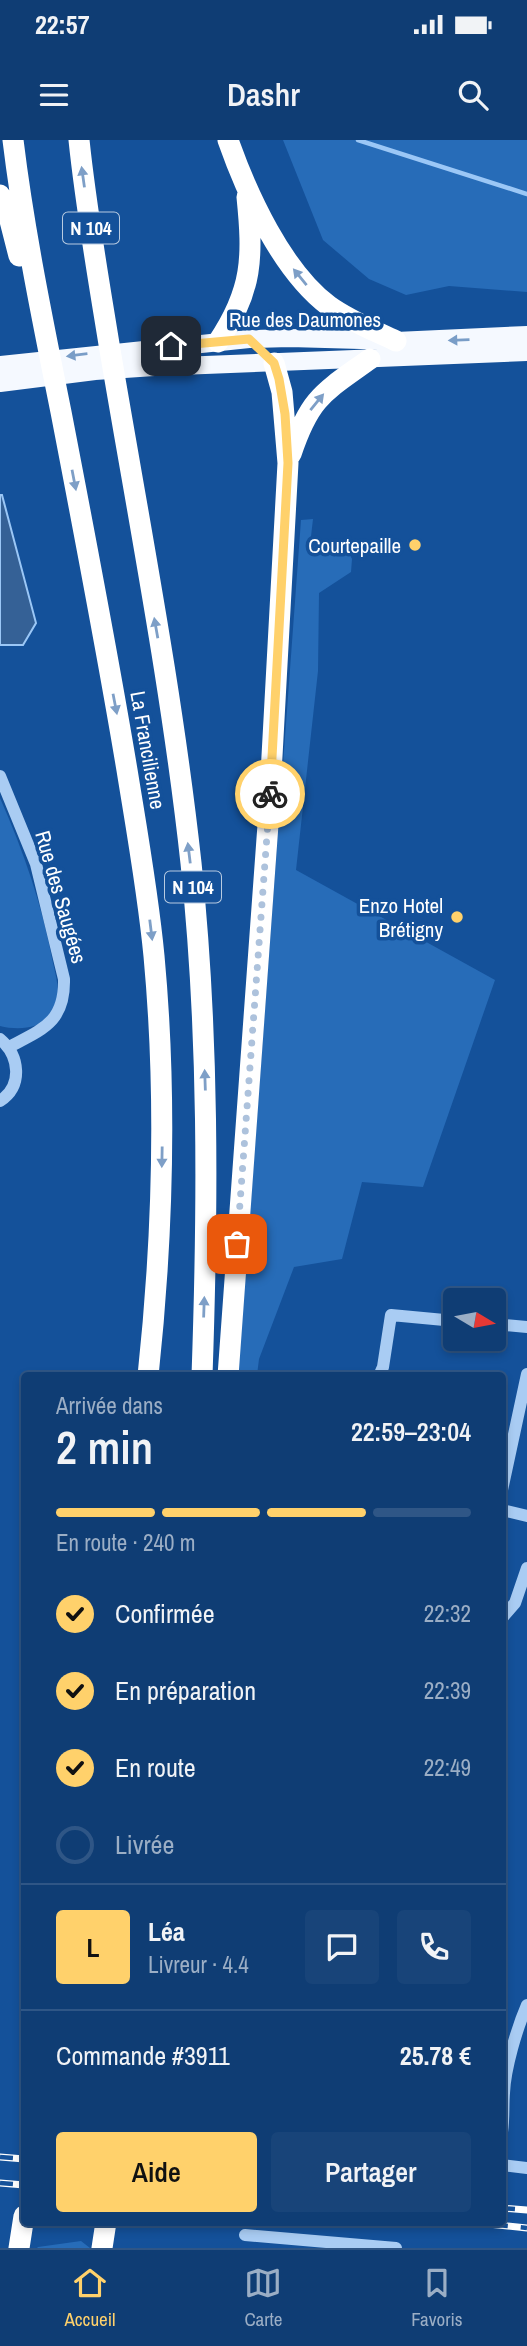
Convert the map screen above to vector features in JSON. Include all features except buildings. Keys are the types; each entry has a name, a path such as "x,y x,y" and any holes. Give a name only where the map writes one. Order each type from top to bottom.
{"highway":[{"name":"La Francilienne","path":"13,140 43,324 118,720 142,862 154,954 163,1119 156,1289 148,1372"},
{"name":"La Francilienne","path":"79,140 104,317 170,711 191,861 200,958 206,1118 202,1372"},
{"path":"228,140 246,188 282,252 310,289 351,320 396,341"},
{"path":"218,342 239,307 249,268 251,247 246,188"},
{"path":"0,195 8,213 23,274 38,293"},
{"path":"288,463 298,433 313,404 339,380 370,359"},
{"path":"228,1372 269,811 288,463 282,392 274,363"},
{"path":"19,2248 22,2226"},
{"path":"102,2248 105,2226"}],"main road":[{"name":"Rue des Daumones","path":"0,365 249,339 396,341 527,335"},
{"path":"249,339 274,363"},
{"path":"196,365 218,342"},
{"name":"Rue des Daumones","path":"0,383 95,371 196,365 527,352"}],"street":[{"name":"Rue des Saugées","path":"0,776 36,864 64,979 62,1003 48,1026 5,1043"},
{"path":"0,1101 11,1091 16,1079 16,1062 5,1043"},
{"path":"381,1372 391,1315 443,1320"},
{"path":"506,1325 527,1327"},
{"path":"506,1471 527,1374"},
{"path":"506,1511 527,1516"},
{"path":"506,1613 515,1603 527,1568"},
{"path":"506,2082 519,2023 527,2005"},
{"path":"506,2165 527,2168"},
{"path":"244,2235 396,2248"}],"shaded area":[{"path":"283,140 527,140 527,292 449,286 406,295 369,279 323,240"},
{"path":"0,495 36,623 23,645 0,645"},
{"path":"313,519 310,545 332,544 346,547 352,559 351,572 319,593 318,671 296,870 495,980 423,1187 362,1182 342,1259 294,1267 259,1359 257,1372 238,1372 301,520"},
{"path":"0,798 38,900 57,984 57,1001 51,1014 39,1024 24,1028 0,1026"},
{"path":"81,2241 90,2248 37,2248 38,2247"}],"waterway":[{"path":"358,140 527,194"}],"railway":[{"path":"0,2157 21,2159"},
{"path":"0,2183 21,2185"},
{"path":"506,2208 527,2210"},
{"path":"506,2226 527,2228"}],"way so far":[{"path":"237,1244 270,794"}],"place":[{"name":"Courtepaille","path":"415,545"},
{"name":"Enzo Hotel Brétigny","path":"457,917"}],"route":[{"path":"171,346 249,339 274,363 282,392 288,463 270,794"}]}
